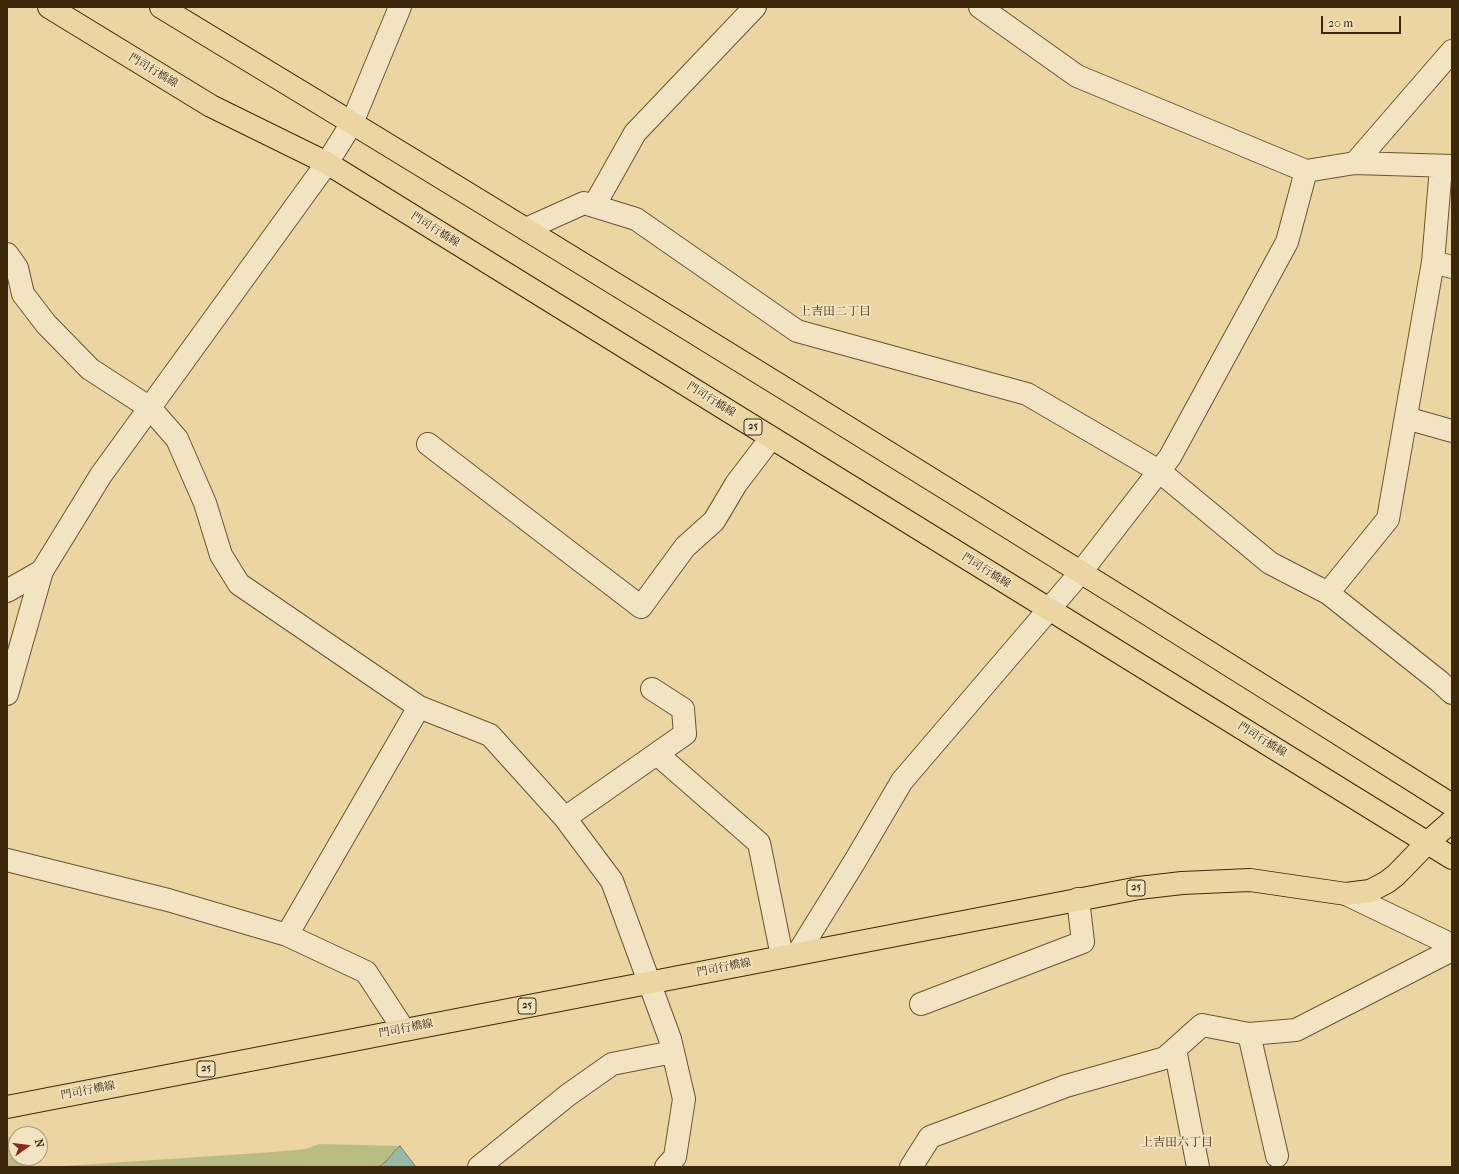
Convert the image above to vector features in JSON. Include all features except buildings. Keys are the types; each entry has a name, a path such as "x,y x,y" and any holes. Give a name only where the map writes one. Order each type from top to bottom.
{"main road":[{"name":"門司行橋線","path":"49,7 211,106 327,163 1452,858"},
{"path":"161,7 352,122 1081,572 1452,805"},
{"name":"門司行橋線","path":"7,1107 1146,887 1182,883 1250,880 1346,894 1370,891 1387,882 1428,842 1452,822"}],"street":[{"path":"7,694 42,571 101,474 327,163 352,122 400,7"},
{"path":"594,206 635,133 755,7"},
{"path":"980,7 1077,76 1306,171 1355,163 1447,166 1442,265 1406,418 1388,519 1328,593"},
{"path":"1355,163 1452,51"},
{"path":"790,955 856,861 902,781 1081,572 1170,457 1287,242 1306,171"},
{"path":"526,229 584,203 636,219 797,331 1027,394 1159,471 1270,563 1328,593 1439,681 1452,694"},
{"path":"7,254 17,268 23,294 46,324 90,369 150,408 177,439 205,503 221,555 239,584 419,707 490,735 565,818 612,881 670,1039 684,1099 675,1157 666,1167"},
{"path":"1406,418 1452,431"},
{"path":"428,444 641,607 685,547 714,521 736,484 772,438"},
{"path":"7,591 42,571"},
{"path":"565,818 685,734 683,709 652,689"},
{"path":"287,935 419,707"},
{"path":"657,754 759,843 790,955"},
{"path":"7,860 168,900 287,935 366,972 404,1030"},
{"path":"1346,894 1452,944"},
{"path":"921,1004 1083,942 1078,899"},
{"path":"911,1167 930,1138 1066,1086 1165,1058 1202,1025 1249,1034 1296,1030 1452,950"},
{"path":"1249,1034 1277,1156"},
{"path":"1175,1049 1198,1167"},
{"path":"478,1167 568,1095 612,1064 673,1052"}],"green space":[{"path":"7,1138 8,1166 25,1167 7,1167"},
{"path":"319,1144 400,1146 385,1162 378,1167 50,1167 273,1152 306,1149"}],"shaded area":[{"path":"400,1146 416,1167 378,1167 385,1162"}],"district":[{"name":"上吉田二丁目","path":"835,312"},
{"name":"上吉田六丁目","path":"1177,1143"}]}
